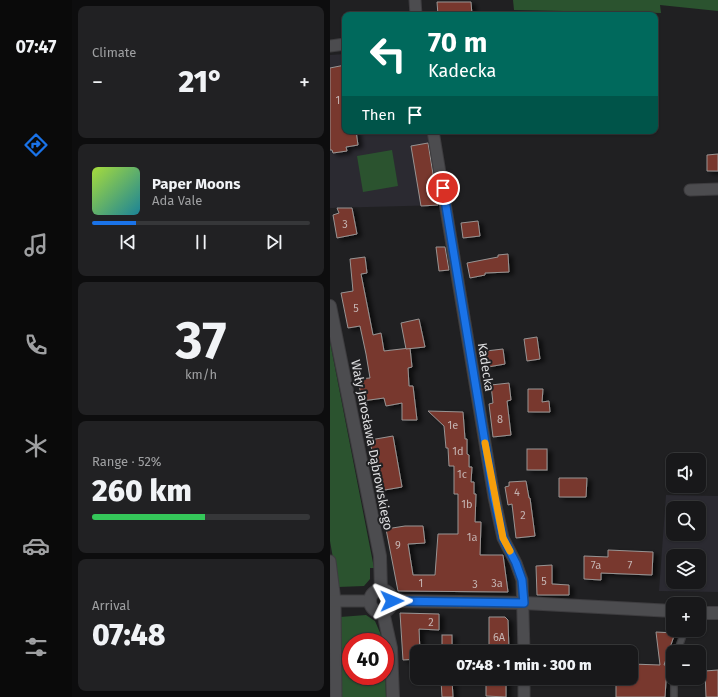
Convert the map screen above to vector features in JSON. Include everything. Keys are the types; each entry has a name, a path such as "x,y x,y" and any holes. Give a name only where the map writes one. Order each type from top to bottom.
{"street":[{"path":"415,0 416,12"},
{"path":"330,46 342,44"},
{"name":"Kadecka","path":"434,134 494,497 503,538 516,563 522,580 524,603 524,645"},
{"path":"690,190 718,189"},
{"name":"Wały Jarosława Dąbrowskiego","path":"330,306 380,556 381,590"},
{"path":"330,561 333,601 336,697"},
{"path":"381,590 389,594 392,601 391,606 383,612 374,610 370,601 372,594 381,590"},
{"path":"333,601 370,601"},
{"path":"392,601 524,603 666,611"},
{"path":"383,612 391,648 393,697"},
{"path":"706,613 718,613"},
{"path":"524,685 524,697"}],"lane":[{"path":"674,685 674,697"}],"shaded area":[{"path":"342,54 342,134 430,134 443,205 330,208 330,55"},
{"path":"666,495 718,496 718,592 659,591"}],"green space":[{"path":"513,0 718,0 718,11 660,5 661,13 514,10"},
{"path":"392,150 398,186 363,192 357,156"},
{"path":"330,342 374,568 370,568 370,579 364,586 338,587 330,541"},
{"path":"366,615 375,621 380,633 342,633 342,685 386,685 386,697 340,697 340,617"}],"building":[{"path":"437,2 471,2 472,12 438,12"},
{"path":"342,66 342,134 356,134 358,145 346,147 347,151 333,153 332,150 330,150 330,68"},
{"path":"428,143 438,205 421,206 411,146"},
{"path":"718,154 718,171 707,171 707,155"},
{"path":"337,208 352,208 357,234 337,238 333,215 339,213"},
{"path":"478,221 480,236 463,238 461,223"},
{"path":"436,247 445,247 449,270 439,271"},
{"path":"508,254 509,272 485,273 485,275 470,278 467,263"},
{"path":"365,257 367,273 361,274 373,335 381,333 384,351 410,348 412,367 408,368 409,386 413,386 417,420 402,420 402,403 386,406 384,398 362,401 358,379 370,378 366,354 360,326 348,328 341,293 353,291 350,259"},
{"path":"419,319 425,347 406,349 401,323"},
{"path":"537,337 540,359 527,361 524,339"},
{"path":"503,349 505,364 488,367 486,351"},
{"path":"509,383 511,400 507,401 511,435 493,437 489,404 493,403 491,385"},
{"path":"528,389 543,389 542,402 549,401 550,412 528,412"},
{"path":"428,411 463,412 465,439 467,439 467,454 469,455 469,467 472,467 471,482 474,482 474,494 476,494 475,522 481,522 480,555 503,555 508,592 398,591 386,529 405,526 423,526 425,543 408,544 413,575 435,575 438,534 458,534 458,494 454,494 454,466 449,466 448,448 446,448 444,426"},
{"path":"393,436 402,487 379,491 370,440"},
{"path":"527,449 547,449 547,470 527,470"},
{"path":"559,478 587,478 586,497 559,497"},
{"path":"526,481 530,498 535,536 516,538 512,504 508,505 505,487 509,486 509,482"},
{"path":"608,550 653,552 652,575 601,573 601,580 584,579 584,556 608,557"},
{"path":"552,565 552,584 569,585 569,595 537,595 536,566"},
{"path":"400,613 439,614 439,630 419,629 420,645 410,645 410,660 403,660"},
{"path":"489,617 505,617 508,620 509,645 489,645"},
{"path":"656,632 666,633 666,637 674,637 671,645 666,645 666,659 664,665 666,665 665,697 616,697 616,685 638,685 638,664 660,665"},
{"path":"442,635 452,635 452,645 442,645"},
{"path":"718,670 718,697 706,697 706,671"},
{"path":"441,685 452,685 453,697 442,697"},
{"path":"486,685 506,685 506,697 486,696"}],"slow traffic":[{"path":"485,443 494,497 503,538 510,551"}],"route":[{"path":"392,601 524,603 522,580 516,563 503,538 494,497 443,188"}]}
